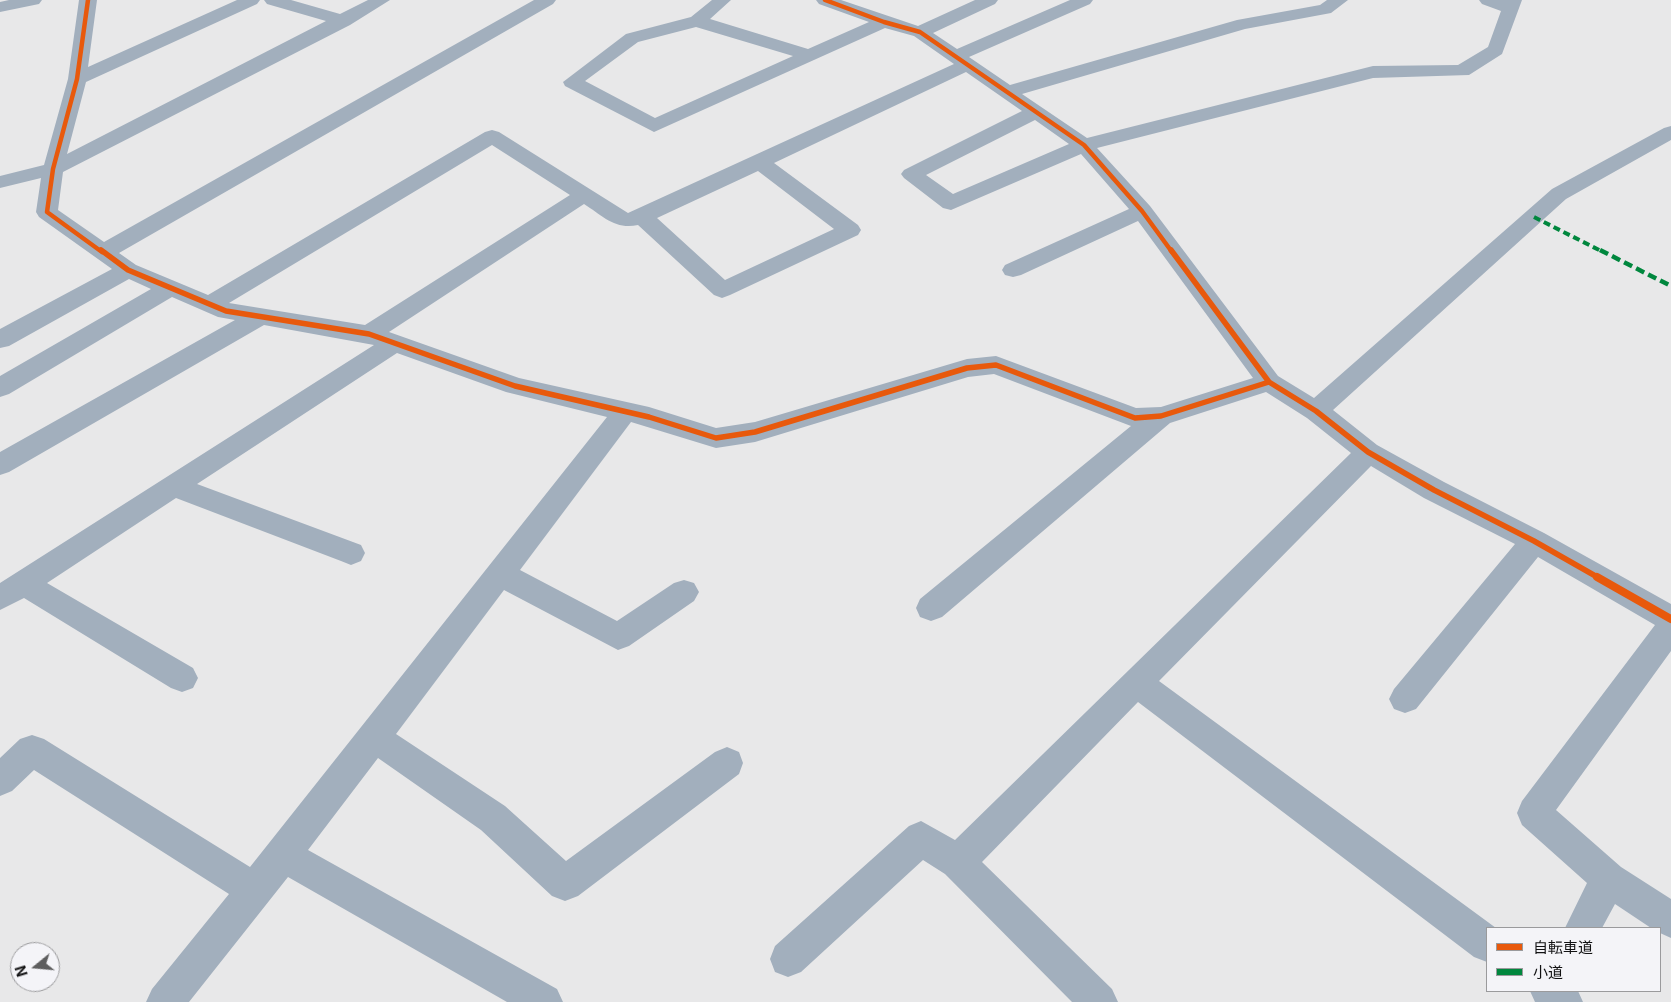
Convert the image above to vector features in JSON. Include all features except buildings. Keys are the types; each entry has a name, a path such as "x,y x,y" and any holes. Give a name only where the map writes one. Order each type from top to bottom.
{"street":[{"path":"0,7 32,0"},
{"path":"88,0 77,79 52,169 47,212 128,270 226,311 369,334 515,386 625,412 716,438 755,432 967,368 996,364 1135,418 1161,416 1269,382"},
{"path":"77,79 251,0"},
{"path":"273,0 344,21"},
{"path":"0,182 52,169 344,21 381,0"},
{"path":"104,252 547,0"},
{"path":"722,0 697,20 632,38 572,82 654,126 884,22"},
{"path":"920,32 989,0"},
{"path":"210,304 492,136 625,221 642,217 759,162 1084,0"},
{"path":"1007,92 1243,24 1325,9 1339,0"},
{"path":"1036,112 911,174 951,203 1084,145 1373,72 1462,71 1496,50 1511,4 1488,0"},
{"path":"834,1 884,22 920,32 1084,145 1142,211 1269,382 1316,411 1368,452 1434,490 1534,541 1671,619"},
{"path":"697,20 807,56"},
{"path":"1316,411 1560,194 1671,132"},
{"path":"642,217 722,290 850,230 759,162"},
{"path":"369,334 584,195"},
{"path":"1013,270 1142,211"},
{"path":"0,340 128,270"},
{"path":"0,388 170,288"},
{"path":"0,465 262,316"},
{"path":"182,678 12,590 394,343"},
{"path":"165,1002 282,855 625,412"},
{"path":"931,608 1161,416"},
{"path":"957,862 1368,452"},
{"path":"173,486 351,553"},
{"path":"1405,699 1534,541"},
{"path":"500,574 618,637 684,592"},
{"path":"1671,627 1534,813 1609,879 1671,920"},
{"path":"1137,683 1486,943"},
{"path":"374,736 493,818 566,883 727,763"},
{"path":"0,780 32,750 254,890"},
{"path":"788,959 921,838 957,862 1099,1002"},
{"path":"282,855 544,1002"},
{"path":"1584,927 1609,879"},
{"path":"1550,992 1564,1002"}],"marked path":[{"path":"1534,217 1671,286"}],"cycle path":[{"path":"88,0 77,79 53,169 47,212 128,270 226,311 369,334 515,386 649,417 716,438 755,432 967,368 996,365 1135,418 1161,416 1269,382"},
{"path":"825,0 884,22 920,32 1084,145 1142,211 1269,382 1316,411 1368,452 1434,490 1534,541 1671,619"}]}
